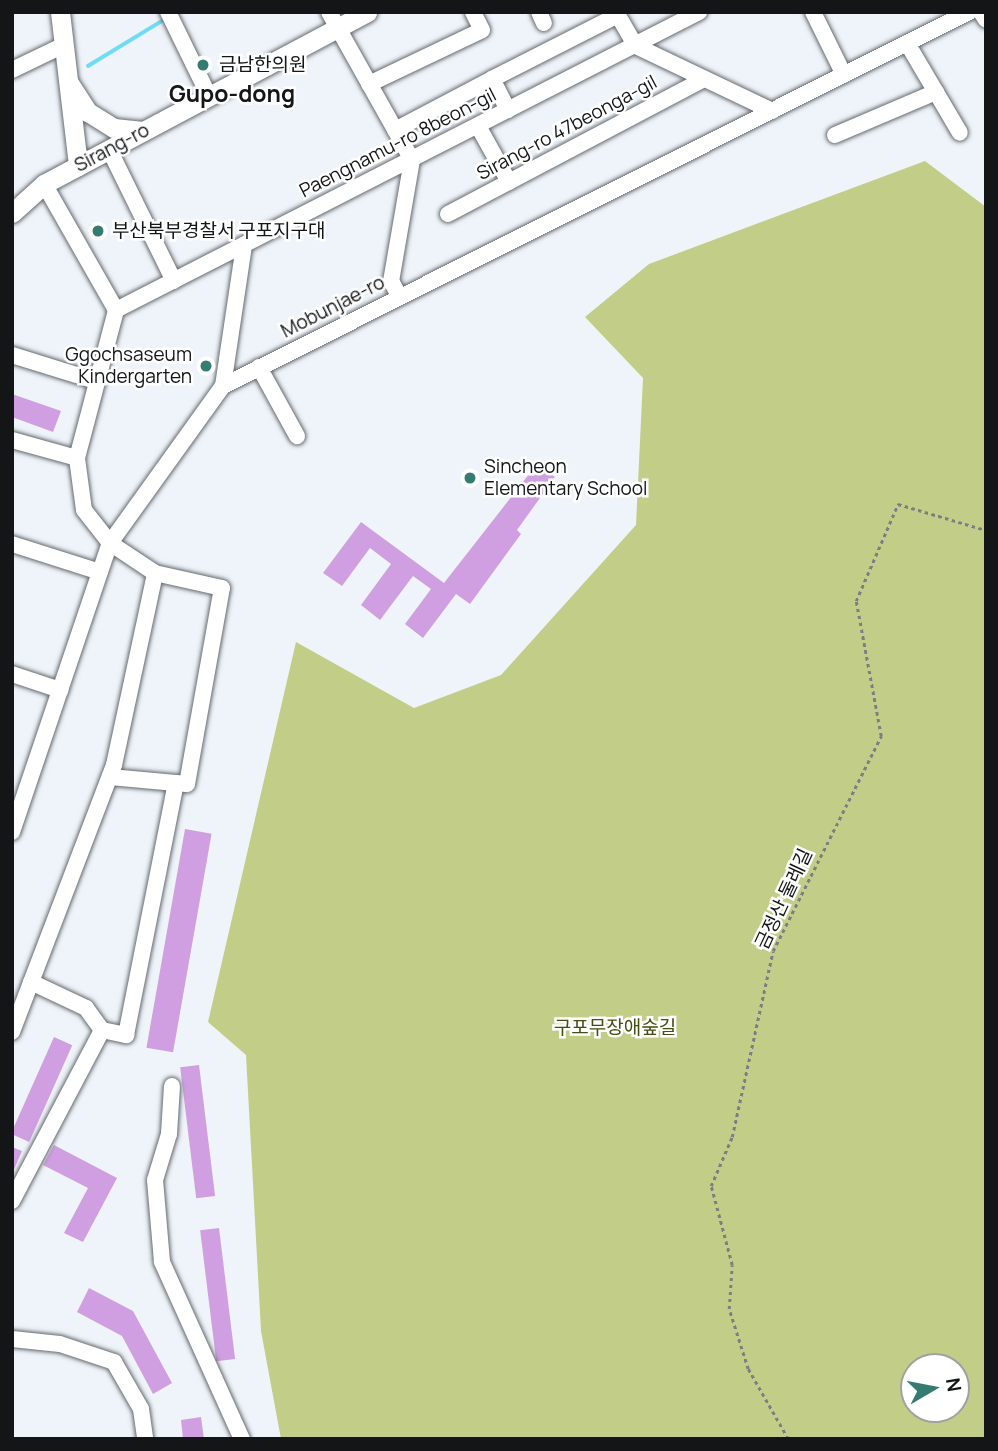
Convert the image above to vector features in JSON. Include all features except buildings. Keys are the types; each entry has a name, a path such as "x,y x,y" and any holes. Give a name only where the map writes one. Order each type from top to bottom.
{"main road":[{"path":"60,12 78,166"},
{"name":"Sirang-ro","path":"14,215 44,184 209,96 333,20 368,12"},
{"path":"67,79 88,112 114,128 143,131"}],"street":[{"path":"369,84 482,30 473,12"},
{"name":"Paengnamu-ro 8beon-gil","path":"116,310 699,12"},
{"path":"813,12 844,75"},
{"name":"Mobunjae-ro","path":"12,832 16,808 110,543 223,386 969,12"},
{"path":"981,12 986,20"},
{"path":"395,130 617,14 636,46 772,111"},
{"path":"169,19 209,96"},
{"path":"333,20 412,160 391,281 400,297"},
{"path":"907,43 960,132"},
{"path":"12,70 64,45"},
{"path":"492,79 508,110"},
{"name":"Sirang-ro 47beonga-gil","path":"448,214 704,79"},
{"path":"835,135 936,92"},
{"path":"478,126 509,182"},
{"path":"109,149 174,281"},
{"path":"44,184 116,310 76,458 84,510 110,543 155,573 222,588 187,784 110,777"},
{"path":"223,386 244,245"},
{"path":"12,355 96,381"},
{"path":"260,367 297,436"},
{"path":"12,440 76,458"},
{"path":"12,544 100,572"},
{"path":"12,1032 110,777 155,573"},
{"path":"12,674 60,690"},
{"path":"31,982 86,1008 102,1030 126,1035 176,783"},
{"path":"12,1202 102,1030"},
{"path":"172,1086 169,1134 155,1180 162,1262 242,1439"},
{"path":"12,1339 60,1344 114,1362 141,1409 145,1439"}],"path":[{"name":"금정산 둘레길","path":"789,1439 748,1369 729,1309 732,1265 710,1186 732,1137 773,951 881,736 856,601 898,504 986,530"}],"green space":[{"name":"구포무장애숲길","path":"925,161 986,207 986,1439 281,1439 261,1331 246,1055 208,1022 296,642 414,708 501,675 636,525 643,378 585,317 649,264"}],"waterway":[{"path":"88,66 167,18"}],"place":[{"name":"금남한의원","path":"203,65"},
{"name":"부산북부경찰서 구포지구대","path":"98,231"},
{"name":"Ggochsaseum Kindergarten","path":"206,366"},
{"name":"Sincheon Elementary School","path":"470,478"}],"district":[{"name":"Gupo-dong","path":"232,93"}]}
